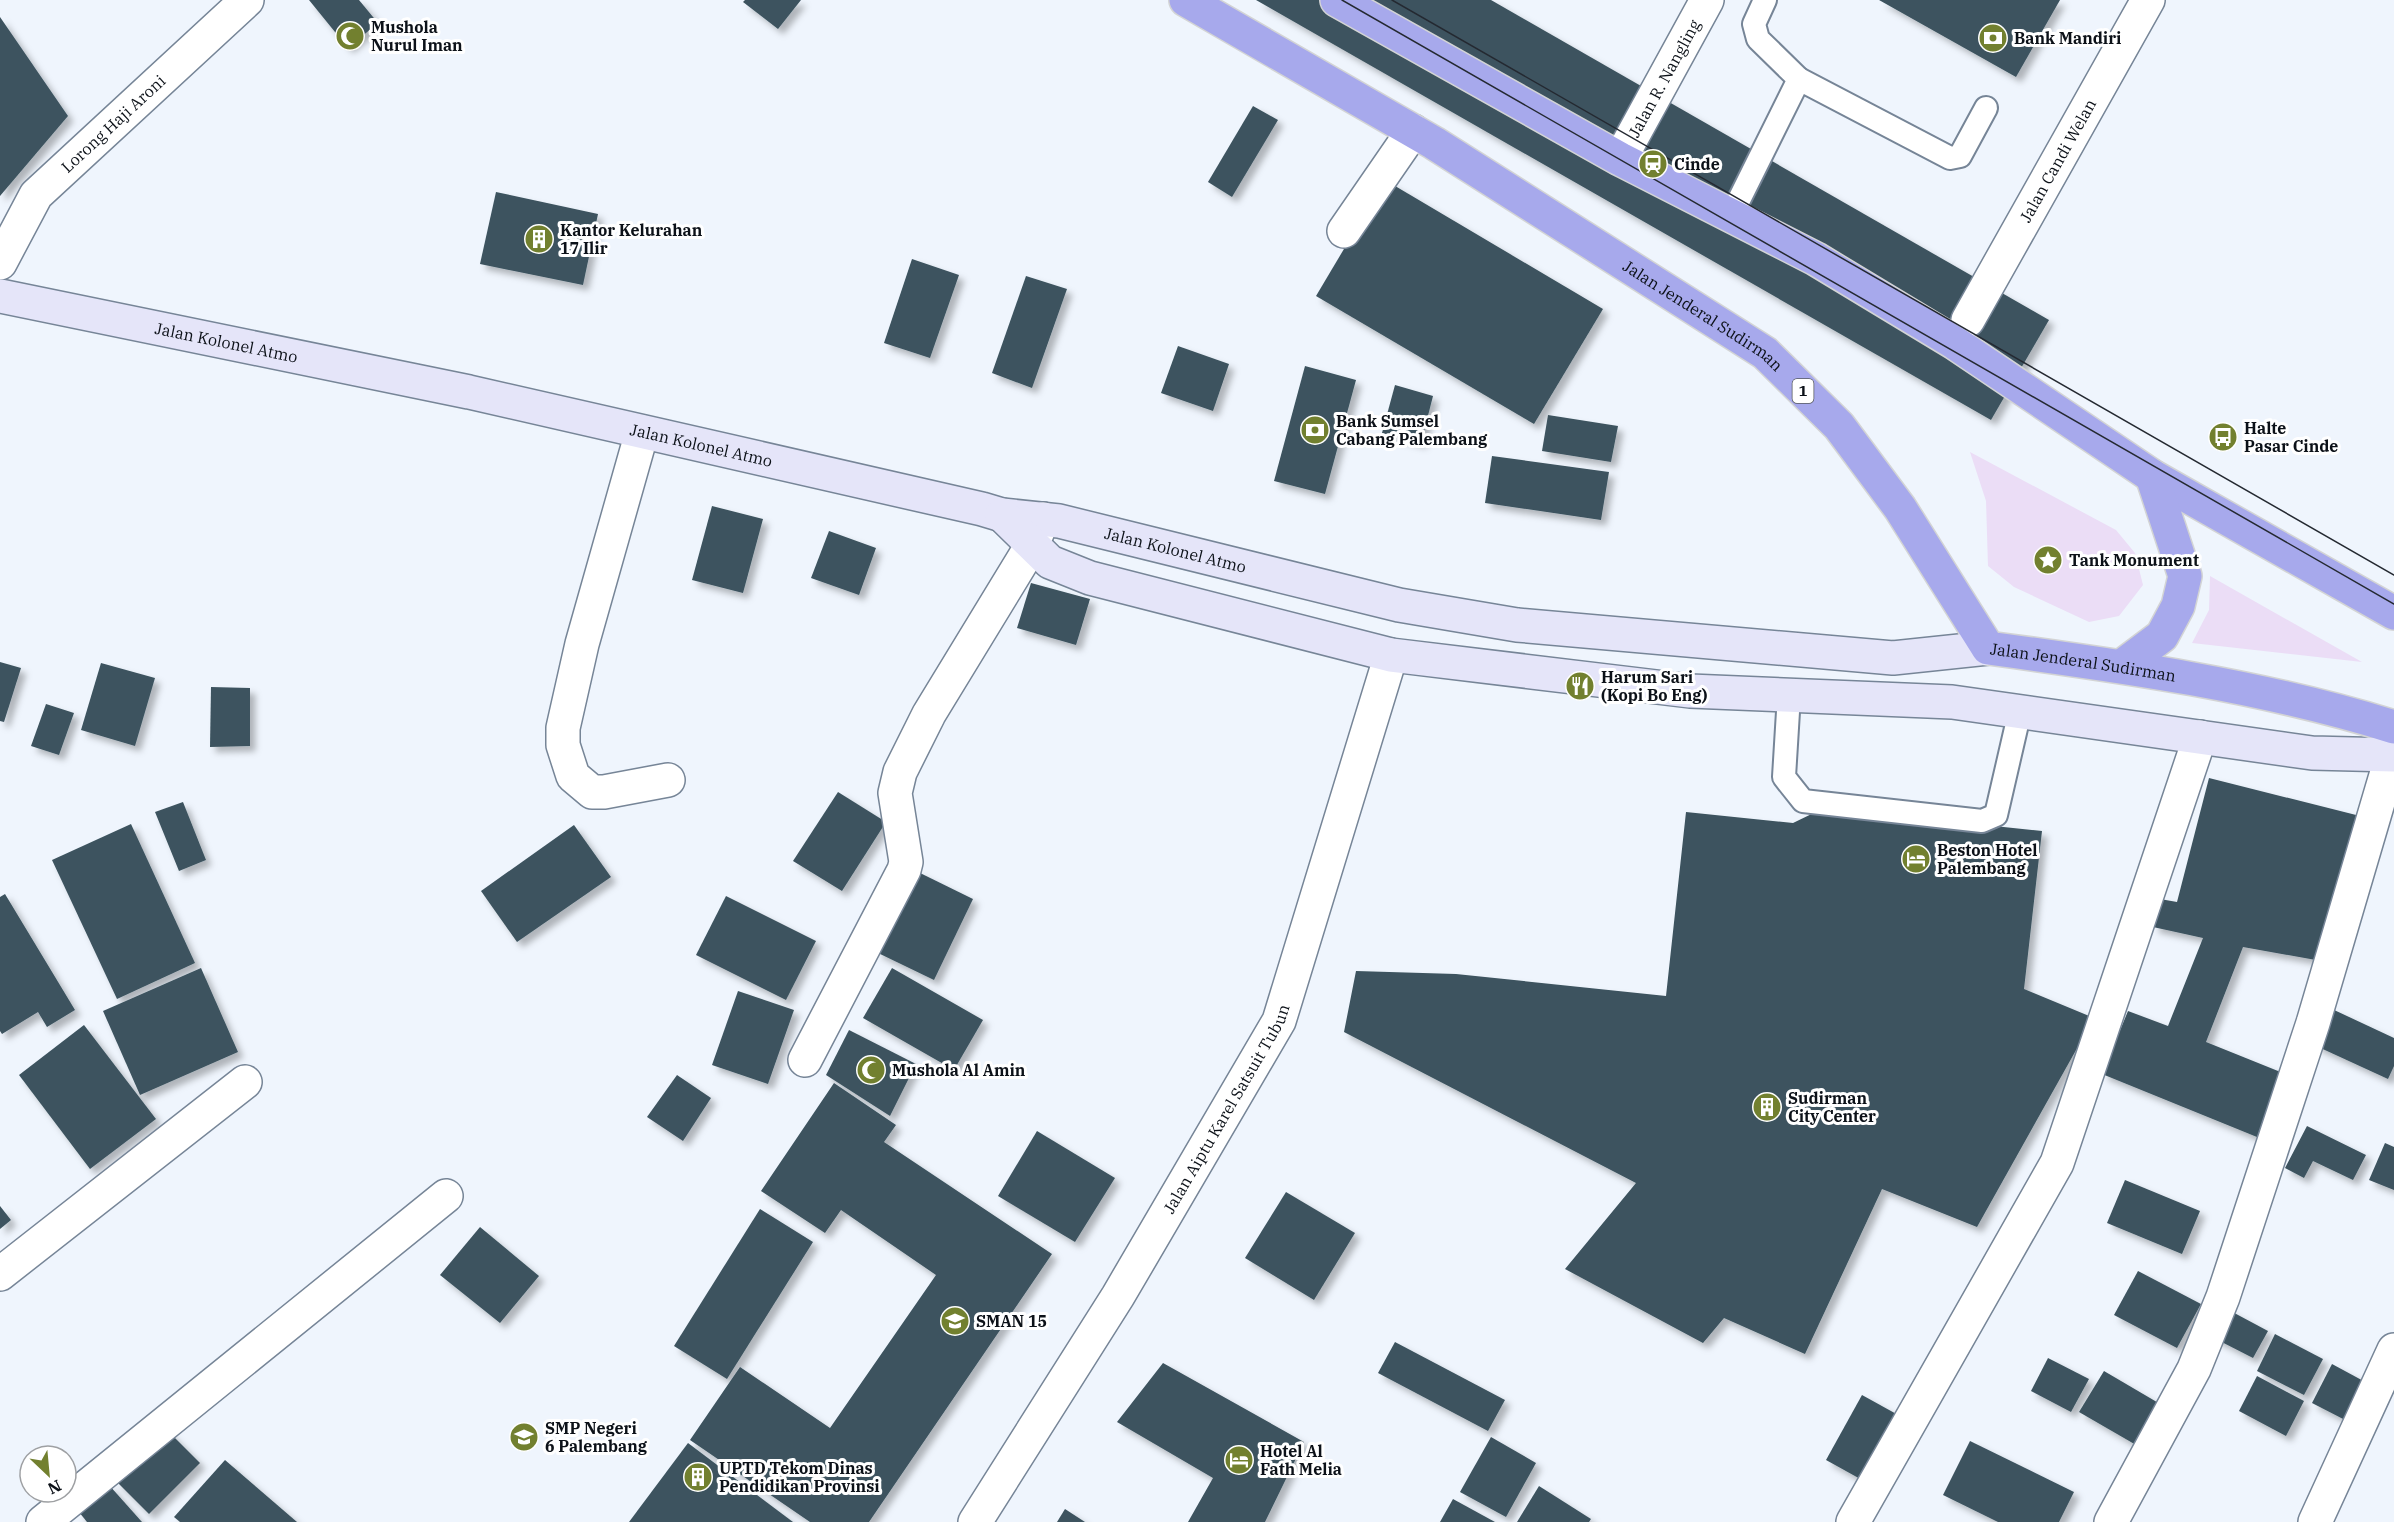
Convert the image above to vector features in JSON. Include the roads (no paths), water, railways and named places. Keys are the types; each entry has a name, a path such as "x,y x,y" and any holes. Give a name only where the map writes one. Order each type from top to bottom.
{"highway":[{"name":"Jalan Jenderal Sudirman","path":"1186,0 1413,130 1765,354 1839,426 1900,508 1988,648 2122,666 2336,708 2393,746"},
{"path":"1337,0 1620,159 1815,259 1955,343 2152,476 2394,613"},
{"path":"2122,666 2162,636 2178,606 2185,576 2152,476"}],"main road":[{"name":"Jalan Kolonel Atmo","path":"0,296 469,392 982,509 1002,515 1038,532 1059,521 1399,605 1517,625 1893,658 1988,648"},
{"path":"1038,532 1050,562 1090,578 1391,655 1690,691 1952,702 2312,753 2393,746"}],"street":[{"name":"Lorong Haji Aroni","path":"0,263 36,195 247,0"},
{"name":"Jalan R. Nangling","path":"1620,159 1707,0"},
{"name":"Jalan Candi Welan","path":"1968,320 2148,0"},
{"path":"1344,231 1413,130"},
{"path":"642,432 582,644 563,728 563,745 573,776 592,792 604,792 668,780"},
{"path":"805,1060 904,870 906,862 895,793 900,772 929,714 1038,532"},
{"name":"Jalan Aiptu Karel Satsuit Tubun","path":"975,1522 1118,1296 1279,1021 1391,655"},
{"path":"1853,1522 2057,1163 2200,737"},
{"path":"2110,1522 2194,1369 2223,1297 2313,1023 2393,746"},
{"path":"0,1274 245,1082"},
{"path":"43,1522 446,1196"},
{"path":"2316,1522 2394,1350"}],"lane":[{"path":"1765,0 1754,24 1758,39 1799,79 1950,158 1960,156 1986,108"},
{"path":"1731,216 1799,79"},
{"path":"1789,695 1784,777 1803,801 1982,821 1996,814 2020,711"}],"tram line":[{"path":"1342,0 2394,604"},
{"path":"1392,0 2394,575"}],"place":[{"name":"Mushola Nurul Iman","path":"350,36"},
{"name":"Bank Mandiri","path":"1993,38"},
{"name":"Cinde","path":"1653,164"},
{"name":"Kantor Kelurahan 17 Ilir","path":"539,239"},
{"name":"Bank Sumsel Cabang Palembang","path":"1315,430"},
{"name":"Halte Pasar Cinde","path":"2223,437"},
{"name":"Tank Monument","path":"2048,560"},
{"name":"Harum Sari (Kopi Bo Eng)","path":"1580,686"},
{"name":"Beston Hotel Palembang","path":"1916,859"},
{"name":"Mushola Al Amin","path":"871,1070"},
{"name":"Sudirman City Center","path":"1767,1107"},
{"name":"SMAN 15","path":"955,1321"},
{"name":"SMP Negeri 6 Palembang","path":"524,1437"},
{"name":"Hotel Al Fath Melia","path":"1239,1460"},
{"name":"UPTD Tekom Dinas Pendidikan Provinsi","path":"698,1477"}]}
